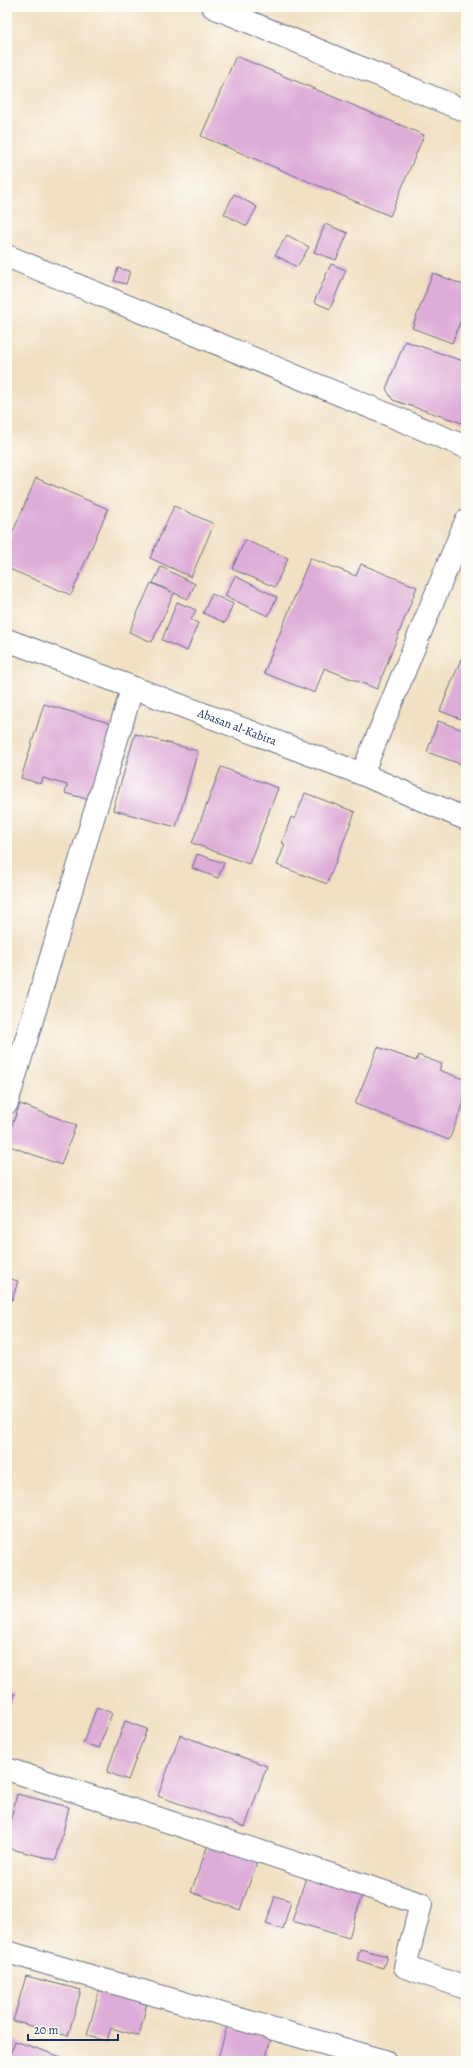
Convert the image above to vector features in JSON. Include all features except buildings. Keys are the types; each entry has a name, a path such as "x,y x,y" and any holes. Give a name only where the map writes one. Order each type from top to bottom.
{"street":[{"path":"213,7 466,111"},
{"path":"7,256 466,447"},
{"path":"362,774 466,521"},
{"name":"Abasan al-Kabira","path":"7,640 132,689 362,774 466,819"},
{"path":"7,1103 132,689"},
{"path":"7,1769 421,1904 404,1967 466,1988"},
{"path":"7,1952 385,2061"}]}
